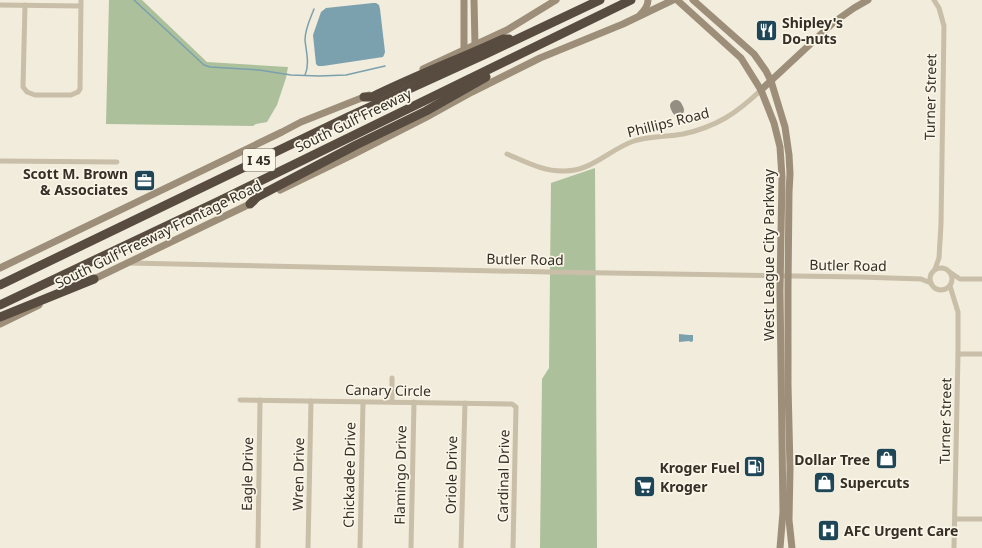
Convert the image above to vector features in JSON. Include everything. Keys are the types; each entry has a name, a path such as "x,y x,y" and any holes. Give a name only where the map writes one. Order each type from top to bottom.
{"highway":[{"name":"South Gulf Freeway","path":"0,285 350,116 600,0"},
{"name":"South Gulf Freeway","path":"0,305 219,201 631,0"},
{"path":"364,98 372,97 414,77 503,40 520,38"},
{"path":"250,204 257,197 356,145 426,111 489,75 510,59"},
{"path":"0,317 94,279"}],"main road":[{"path":"464,0 464,50"},
{"path":"474,0 475,45"},
{"path":"2,265 301,122 364,98 507,30 556,0"},
{"path":"639,17 648,3 648,0"},
{"name":"South Gulf Freeway Frontage Road","path":"0,324 352,155 540,58 639,17 673,0"},
{"name":"West League City Parkway","path":"676,0 741,58 761,90 774,123 780,147 782,177 780,275 783,512 780,548"},
{"name":"West League City Parkway","path":"693,0 754,54 771,81 785,127 790,174 788,364 789,520 792,548"},
{"path":"761,90 834,22 865,1"},
{"path":"781,364 788,364"},
{"path":"781,433 789,436"},
{"path":"783,512 784,548"}],"street":[{"path":"25,5 23,87 27,92 33,94 72,95 80,89 81,0"},
{"name":"Turner Street","path":"933,271 939,258 941,224 944,26 939,8 934,0"},
{"name":"Turner Street","path":"939,8 940,0"},
{"path":"0,5 81,6"},
{"name":"Phillips Road","path":"508,154 546,169 556,171 577,170 587,167 615,150 635,141 682,134 699,130 716,123 732,115 747,104 761,90"},
{"path":"0,161 117,162"},
{"name":"Turner Street","path":"939,258 944,268"},
{"name":"Butler Road","path":"128,263 548,272 780,275 921,279 931,283"},
{"path":"921,279 933,271 941,268 948,270 960,279 982,279"},
{"path":"933,271 930,276 931,283 935,289 942,290 952,296"},
{"path":"950,273 952,280 950,285"},
{"path":"942,290 946,289 960,279"},
{"name":"Turner Street","path":"950,285 952,296 958,312 954,548"},
{"path":"958,354 982,354"},
{"path":"392,378 392,402"},
{"name":"Canary Circle","path":"240,400 515,405"},
{"name":"Eagle Drive","path":"258,548 260,400"},
{"name":"Wren Drive","path":"308,548 311,401"},
{"name":"Chickadee Drive","path":"360,548 363,402"},
{"name":"Flamingo Drive","path":"411,548 414,402"},
{"name":"Oriole Drive","path":"461,548 465,403"},
{"name":"Cardinal Drive","path":"513,548 515,405"},
{"path":"955,519 982,519"}],"green space":[{"path":"109,0 142,0 207,62 288,67 277,105 267,122 253,126 106,124"},
{"path":"595,168 597,548 540,548 542,379 549,368 551,183"}],"water":[{"path":"376,3 379,5 380,9 385,52 383,57 318,66 316,64 313,35 321,12 326,8"},
{"path":"679,334 693,335 693,341 679,342"}],"waterway":[{"path":"134,0 204,65 210,67 259,70 291,75 319,76 346,75 385,66"},
{"path":"305,75 307,62 305,36 314,9"}],"taxiway":[{"path":"676,106 678,110"}],"place":[{"name":"Shipley's Do-nuts","path":"767,30"},
{"name":"Scott M. Brown & Associates","path":"144,181"},
{"name":"Dollar Tree","path":"886,459"},
{"name":"Kroger Fuel","path":"755,467"},
{"name":"Supercuts","path":"824,482"},
{"name":"Kroger","path":"645,486"},
{"name":"AFC Urgent Care","path":"828,530"}]}
